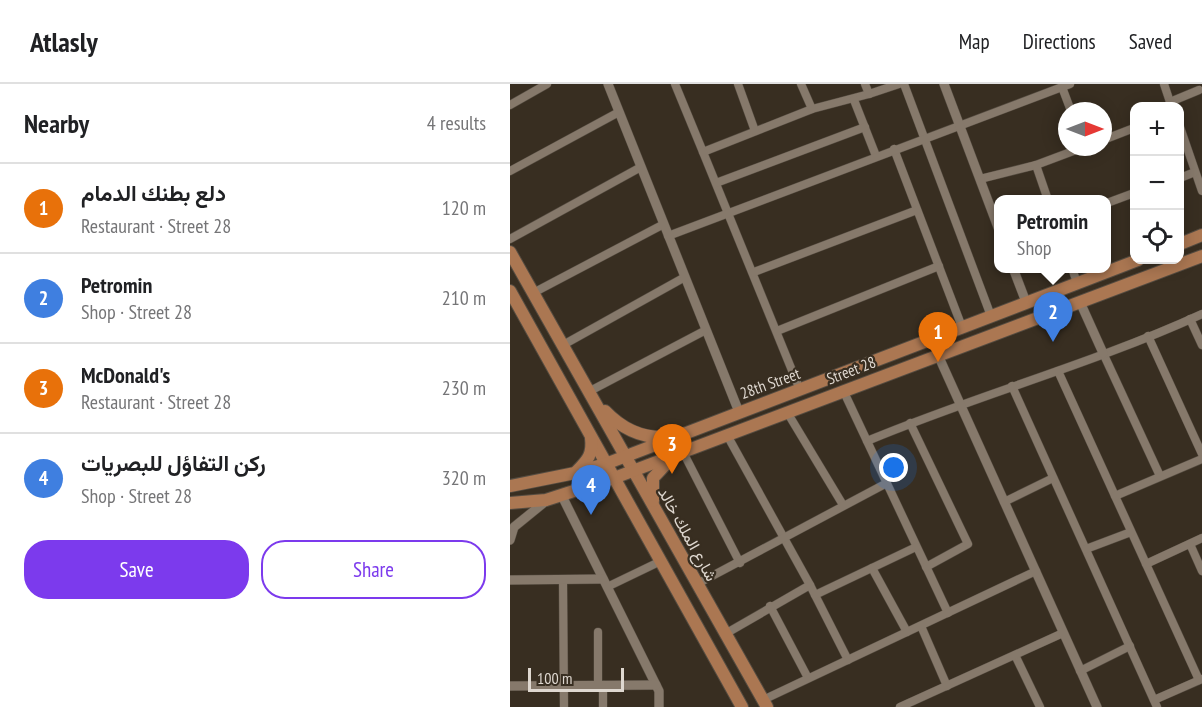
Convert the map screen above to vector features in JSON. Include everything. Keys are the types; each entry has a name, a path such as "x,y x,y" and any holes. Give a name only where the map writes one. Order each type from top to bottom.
{"main road":[{"path":"1184,242 1202,235"},
{"name":"شارع الملك خالد","path":"510,252 765,703"},
{"name":"Street 28","path":"510,503 546,500 615,478 1202,256"},
{"name":"28th Street","path":"1111,270 1130,263"},
{"name":"28th Street","path":"510,486 575,473 608,463 1104,273"},
{"path":"510,291 608,463 742,707"},
{"path":"592,396 624,428 640,435 656,438 679,436"},
{"path":"575,473 589,459 592,450 591,436"},
{"path":"654,508 651,491 653,478 663,465 681,453"},
{"path":"594,485 618,488 625,496"}],"street":[{"path":"510,105 547,84"},
{"path":"608,84 739,412"},
{"path":"675,84 801,390"},
{"path":"738,84 755,131"},
{"path":"801,84 812,109"},
{"path":"865,84 869,94"},
{"path":"703,152 812,109 854,100 899,84"},
{"path":"904,84 991,316"},
{"path":"944,84 994,217"},
{"path":"668,236 959,124 1070,84"},
{"path":"1164,84 1170,102"},
{"path":"1062,87 1068,102"},
{"path":"1175,102 1199,91"},
{"path":"854,100 876,156"},
{"path":"510,171 619,112"},
{"path":"717,183 865,127"},
{"path":"1112,137 1130,130"},
{"path":"1184,141 1202,190"},
{"path":"894,149 962,327"},
{"path":"980,179 1036,165 1060,156"},
{"path":"1036,165 1046,195"},
{"path":"510,238 641,167"},
{"path":"1184,176 1196,172"},
{"path":"1111,202 1130,195"},
{"path":"754,272 917,210"},
{"path":"533,293 663,224"},
{"path":"777,331 939,266"},
{"path":"1015,273 1026,302"},
{"path":"1074,273 1077,283"},
{"path":"563,345 685,277"},
{"path":"1080,302 1160,476"},
{"path":"867,441 910,423 1058,371 1202,314"},
{"path":"1190,319 1202,345"},
{"path":"592,396 706,330"},
{"path":"1148,336 1202,454"},
{"path":"938,355 1097,707"},
{"path":"1012,386 1156,704 1201,680 1058,371"},
{"path":"843,390 885,484 948,613"},
{"path":"787,412 843,505"},
{"path":"910,423 968,544 926,567"},
{"path":"727,435 810,585 848,660"},
{"path":"681,453 740,563"},
{"path":"1115,496 1202,459"},
{"path":"1004,502 1053,478"},
{"path":"697,584 885,484"},
{"path":"562,496 659,691 659,707"},
{"path":"510,540 514,527 546,500"},
{"path":"1086,549 1131,532"},
{"path":"1146,564 1202,538"},
{"path":"1190,544 1202,571"},
{"path":"815,595 916,547"},
{"path":"510,580 605,583 662,561"},
{"path":"872,568 907,632"},
{"path":"765,703 808,678 1036,572"},
{"path":"563,580 564,707"},
{"path":"725,634 810,585"},
{"path":"770,606 808,678"},
{"path":"921,626 946,686"},
{"path":"598,632 603,707"},
{"path":"900,707 1063,633"},
{"path":"1080,671 1130,646"},
{"path":"1015,655 1040,707"},
{"path":"510,686 656,685"}],"place":[{"name":"Petromin","path":"1053,342"},
{"name":"دلع بطنك الدمام","path":"938,362"},
{"name":"McDonald's","path":"672,474"},
{"name":"ركن التفاؤل للبصريات","path":"591,515"}]}
